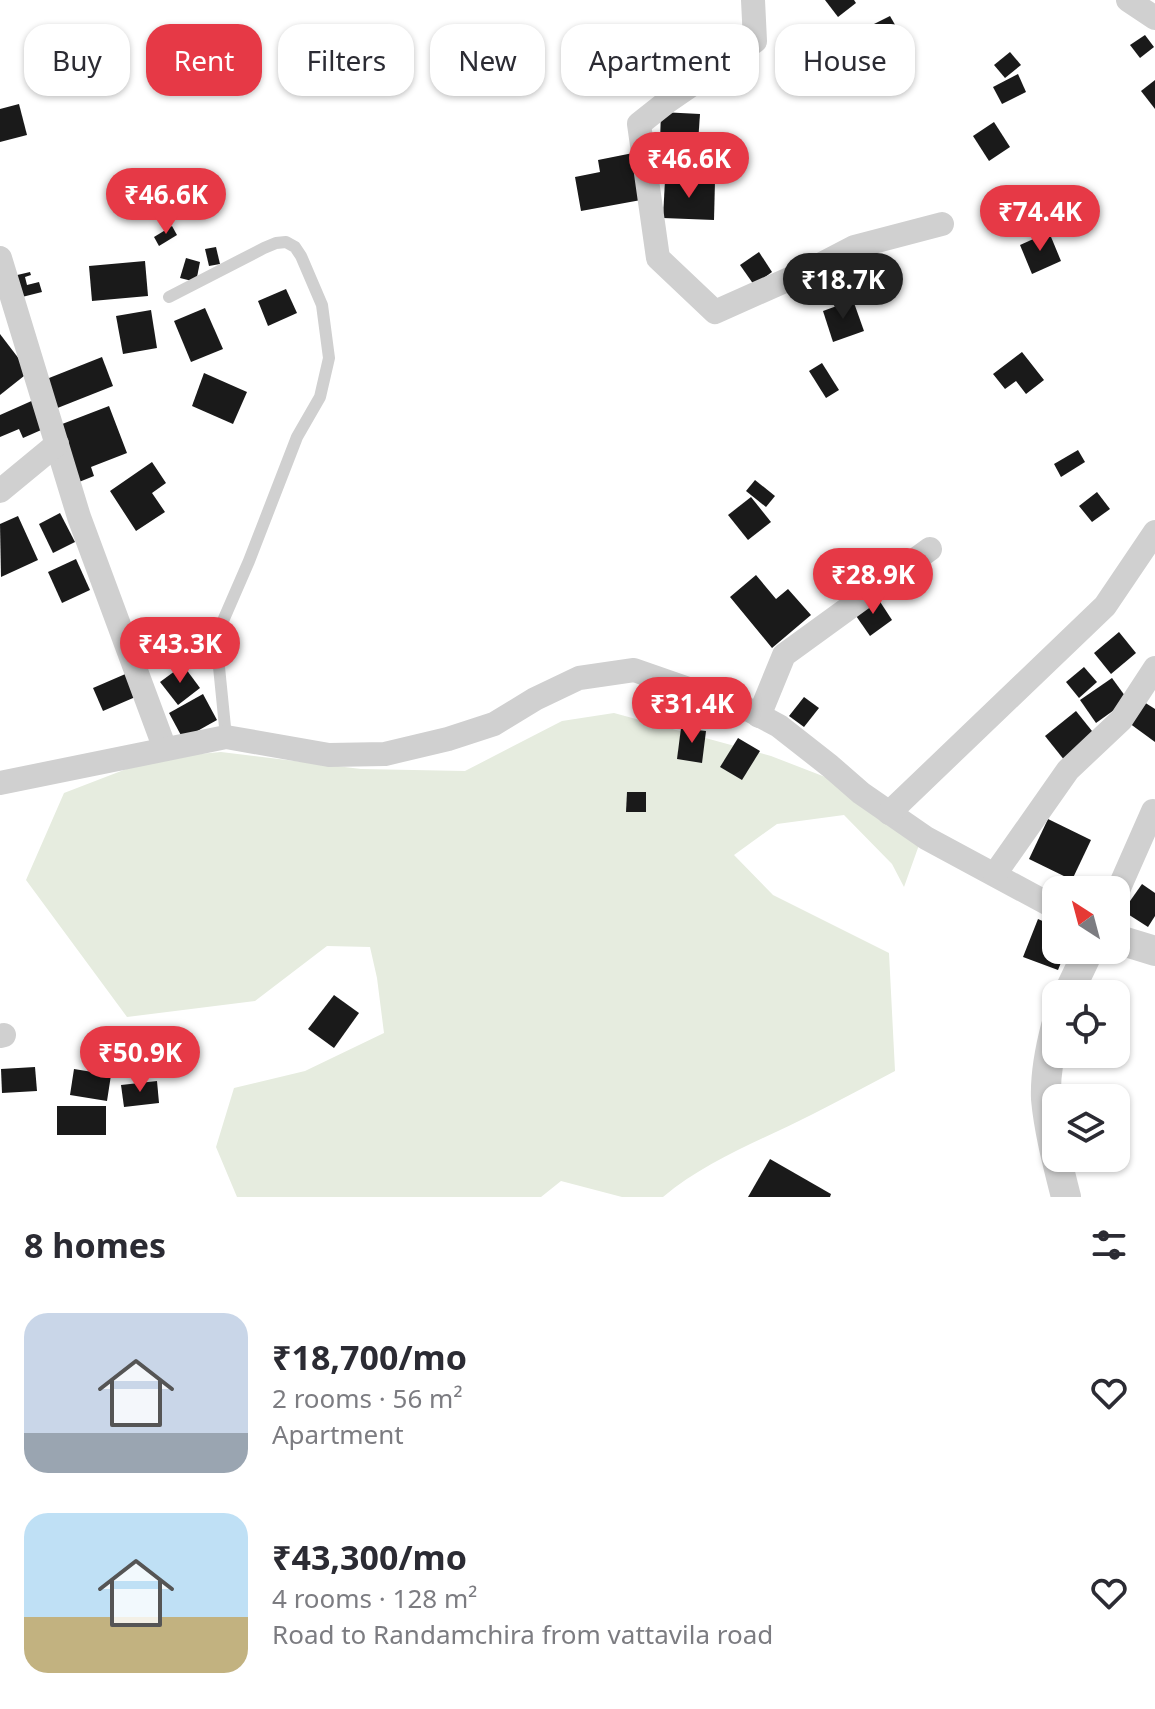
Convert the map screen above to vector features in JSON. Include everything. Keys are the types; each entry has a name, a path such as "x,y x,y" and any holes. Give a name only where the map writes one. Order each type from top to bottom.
{"street":[{"path":"753,0 755,41 639,124 658,258 715,312 854,247 942,224"},
{"path":"1128,0 1155,18"},
{"path":"0,258 79,517 165,749"},
{"path":"0,491 57,444"},
{"path":"889,813 1105,606 1155,532"},
{"path":"759,716 784,655 930,549"},
{"path":"995,874 1068,770 1121,720 1155,668"},
{"path":"0,783 226,737 329,755 385,754 494,724 535,699 579,678 634,670 749,710 779,726 861,793 926,838 1042,900"},
{"path":"1124,876 1153,811"},
{"path":"1130,943 1155,951"},
{"path":"1048,1068 1046,1098 1055,1155 1066,1197"}],"lane":[{"path":"169,297 264,248 286,242 295,247 301,256 322,305 329,358 320,397 297,437 216,637 226,737"}],"shaded area":[{"path":"614,713 771,756 833,780 919,845 904,887 892,864 844,815 777,824 734,855 773,895 889,953 895,1071 716,1161 663,1197 622,1197 561,1181 541,1197 237,1197 216,1147 234,1088 305,1071 384,1033 370,947 327,946 255,1001 127,1017 26,880 64,793 155,758 221,752 361,769 465,771 562,721"}],"building":[{"path":"825,0 854,0 856,3 838,17"},
{"path":"890,16 895,24 874,24"},
{"path":"1145,35 1154,47 1140,58 1130,45"},
{"path":"1010,52 1021,65 1005,78 994,65"},
{"path":"1018,74 1026,92 1002,104 993,87"},
{"path":"1155,80 1155,109 1141,91"},
{"path":"19,104 27,135 0,142 0,109"},
{"path":"661,112 700,114 698,143 660,141"},
{"path":"994,122 1010,147 989,161 973,136"},
{"path":"659,147 698,147 698,175 659,176"},
{"path":"633,153 641,200 581,211 575,177 600,172 598,160"},
{"path":"665,180 715,181 714,220 663,218"},
{"path":"172,226 177,235 159,246 154,237"},
{"path":"1049,232 1061,261 1032,274 1020,245"},
{"path":"216,247 220,264 209,266 205,249"},
{"path":"759,252 772,272 754,285 740,265"},
{"path":"186,258 200,262 196,282 180,278"},
{"path":"145,261 148,296 92,301 89,266"},
{"path":"30,272 31,275 25,277 27,285 39,282 42,292 18,298 13,276"},
{"path":"286,289 297,313 268,326 258,301"},
{"path":"853,300 864,331 833,342 823,311"},
{"path":"205,308 223,349 191,362 174,321"},
{"path":"151,310 157,348 123,354 116,316"},
{"path":"0,334 29,372 0,395"},
{"path":"1022,352 1044,380 1026,394 1016,381 1005,389 993,374"},
{"path":"102,357 113,386 55,409 44,380"},
{"path":"822,363 839,390 826,398 809,371"},
{"path":"204,373 247,392 233,424 192,406"},
{"path":"36,399 48,427 23,438 19,429 0,437 0,415"},
{"path":"109,406 127,453 91,467 94,476 79,482 57,426"},
{"path":"1078,450 1085,462 1061,477 1054,464"},
{"path":"152,462 166,483 152,493 165,512 136,531 110,491"},
{"path":"755,480 775,496 766,507 746,491"},
{"path":"1097,492 1110,509 1092,522 1079,506"},
{"path":"751,497 771,522 748,540 728,515"},
{"path":"60,513 75,542 53,553 39,524"},
{"path":"18,516 38,560 1,577 0,524"},
{"path":"76,559 90,590 62,603 48,572"},
{"path":"756,575 776,599 788,589 811,615 772,648 730,597"},
{"path":"877,597 892,620 870,636 854,613"},
{"path":"1119,632 1136,653 1111,674 1094,653"},
{"path":"183,665 200,688 178,705 160,682"},
{"path":"1084,667 1097,682 1079,698 1066,682"},
{"path":"130,672 140,695 103,711 93,688"},
{"path":"1112,678 1128,700 1096,723 1080,700"},
{"path":"203,694 217,720 183,739 169,713"},
{"path":"804,697 819,708 804,727 789,716"},
{"path":"1144,702 1155,709 1155,742 1129,723"},
{"path":"1076,711 1096,736 1065,761 1045,736"},
{"path":"681,728 706,731 702,763 677,759"},
{"path":"738,738 760,751 742,780 720,767"},
{"path":"627,792 646,792 646,812 626,812"},
{"path":"1048,819 1091,840 1074,876 1064,876 1029,859"},
{"path":"1142,884 1155,893 1155,916 1148,927 1130,915 1130,901"},
{"path":"1038,919 1042,921 1042,964 1060,964 1058,970 1023,957"},
{"path":"334,995 359,1013 334,1048 308,1029"},
{"path":"35,1067 37,1091 2,1093 1,1069"},
{"path":"74,1069 111,1075 107,1101 70,1095"},
{"path":"157,1081 159,1103 124,1107 121,1085"},
{"path":"57,1106 106,1106 106,1135 57,1135"},
{"path":"770,1159 831,1194 830,1197 748,1197"}]}
